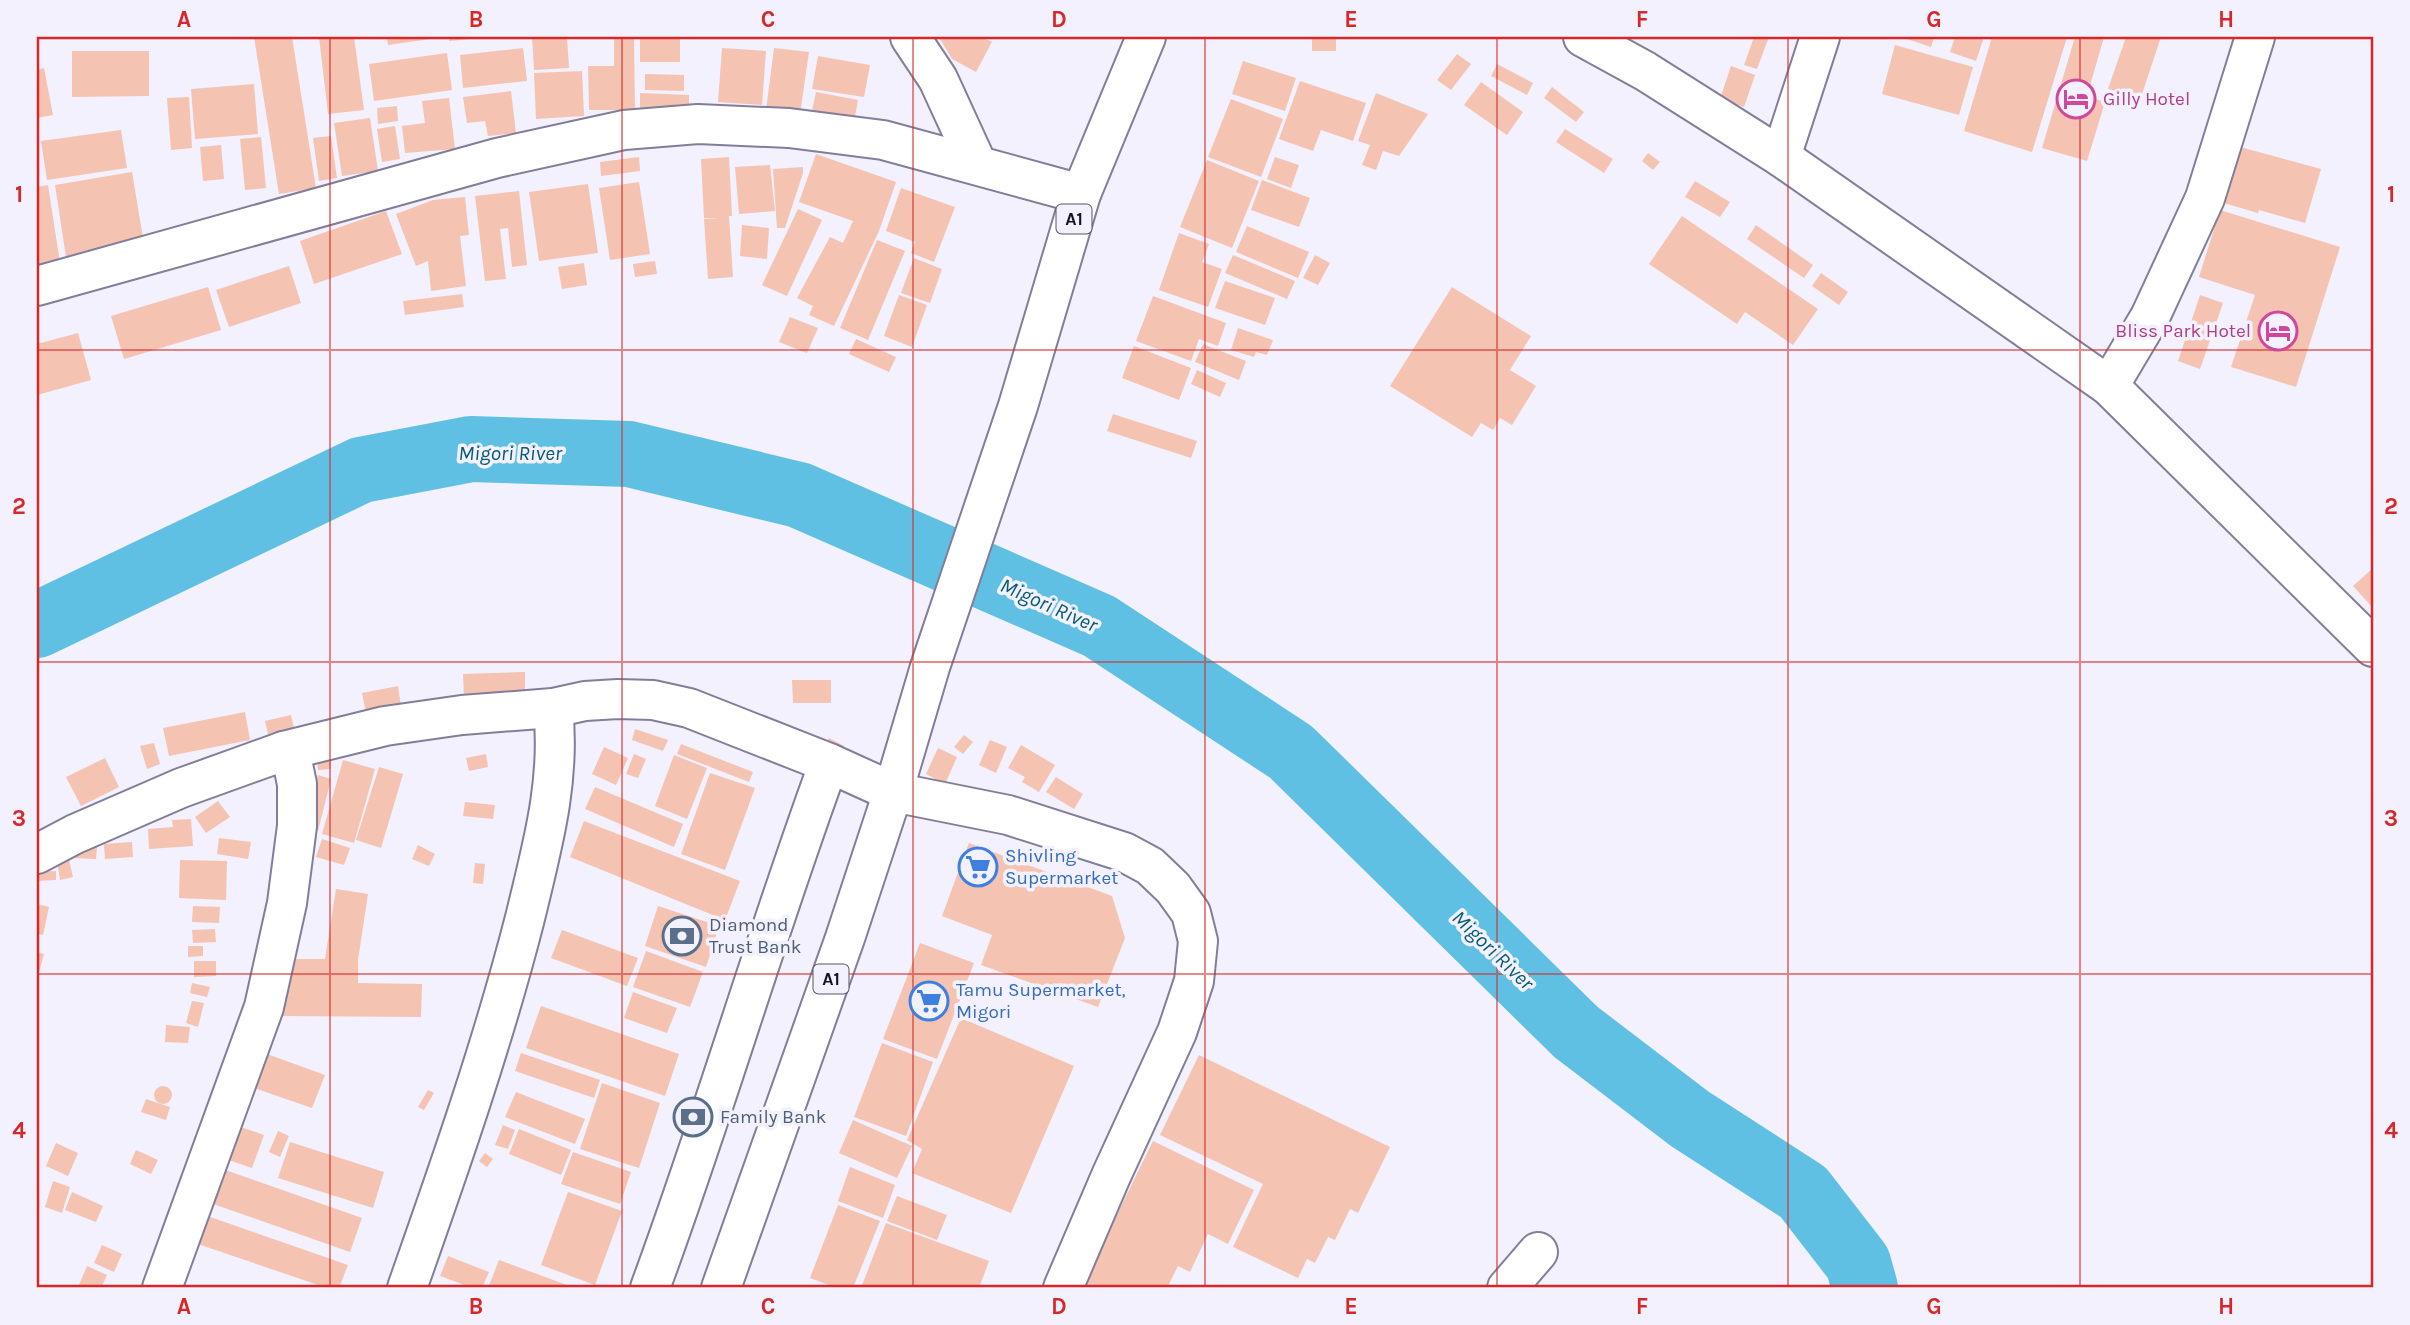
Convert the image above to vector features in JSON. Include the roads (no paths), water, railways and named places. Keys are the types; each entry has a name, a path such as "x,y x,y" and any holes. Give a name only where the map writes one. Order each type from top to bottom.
{"main road":[{"path":"910,37 938,79 977,164"},
{"name":"A1","path":"721,1288 894,792 930,667 1018,407 1082,194 1146,37"},
{"path":"1583,37 1645,71 1781,157 2109,386 2373,647"},
{"path":"1781,157 1820,37"},
{"path":"2109,386 2150,317 2205,198 2255,37"},
{"path":"37,286 497,158 624,130 698,124 789,128 883,140 1082,194"},
{"path":"37,854 75,834 181,788 284,751 385,726 462,715 553,708 596,700 653,700 689,708 829,763 894,792 1008,815 1124,852 1150,866 1173,888 1191,913 1198,941 1194,981 1181,1020 1063,1288"},
{"path":"407,1288 449,1170 518,943 544,839 555,767 553,708"},
{"path":"162,1288 267,994 287,903 297,827 297,783 293,765 284,751"},
{"path":"650,1288 713,1108 793,860 829,763"},
{"path":"1507,1288 1538,1252"}],"waterway":[{"name":"Migori River","path":"37,625 361,470 471,449 629,454 799,495 1099,626 1291,752 1576,1032 1690,1119 1803,1192 1858,1263 1865,1288"}],"place":[{"name":"Gilly Hotel","path":"2076,99"},
{"name":"Bliss Park Hotel","path":"2278,331"},
{"name":"Shivling Supermarket","path":"978,867"},
{"name":"Diamond Trust Bank","path":"682,936"},
{"name":"Tamu Supermarket, Migori","path":"929,1001"},
{"name":"Family Bank","path":"693,1117"}]}
